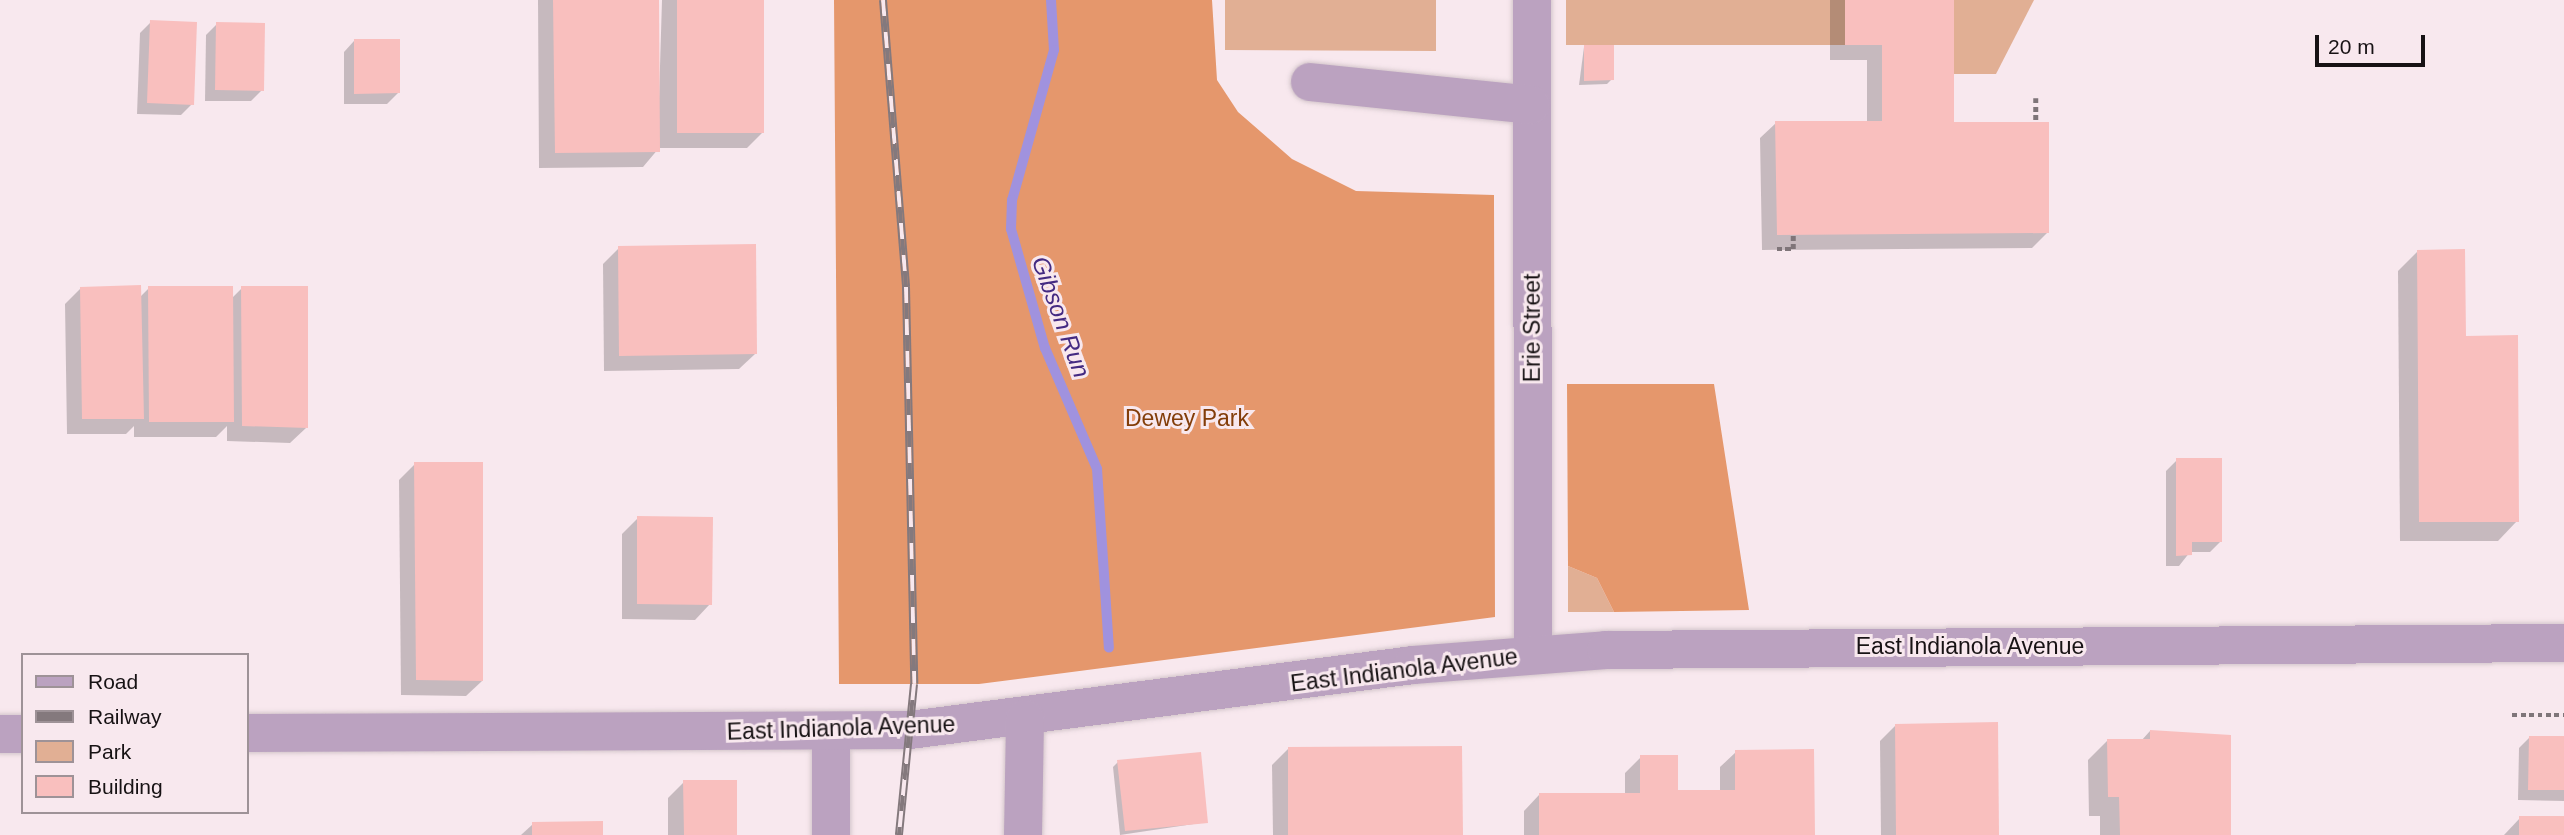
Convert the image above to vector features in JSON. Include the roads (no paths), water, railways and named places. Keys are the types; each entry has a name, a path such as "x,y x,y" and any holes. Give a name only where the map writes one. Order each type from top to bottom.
{"street":[{"name":"Erie Street","path":"1532,0 1533,655"},
{"path":"1310,82 1531,105"},
{"name":"East Indianola Avenue","path":"248,733 831,731 1025,719 1533,655 2564,643"},
{"path":"1023,835 1025,719"},
{"path":"831,731 831,835"},
{"path":"0,734 21,734"}],"waterway":[{"name":"Gibson Run","path":"1051,0 1054,50 1012,200 1011,229 1045,348 1097,469 1109,648"}],"railway":[{"path":"883,0 906,287 914,684 899,835"}],"park label":[{"name":"Dewey Park","path":"1187,418"}]}
